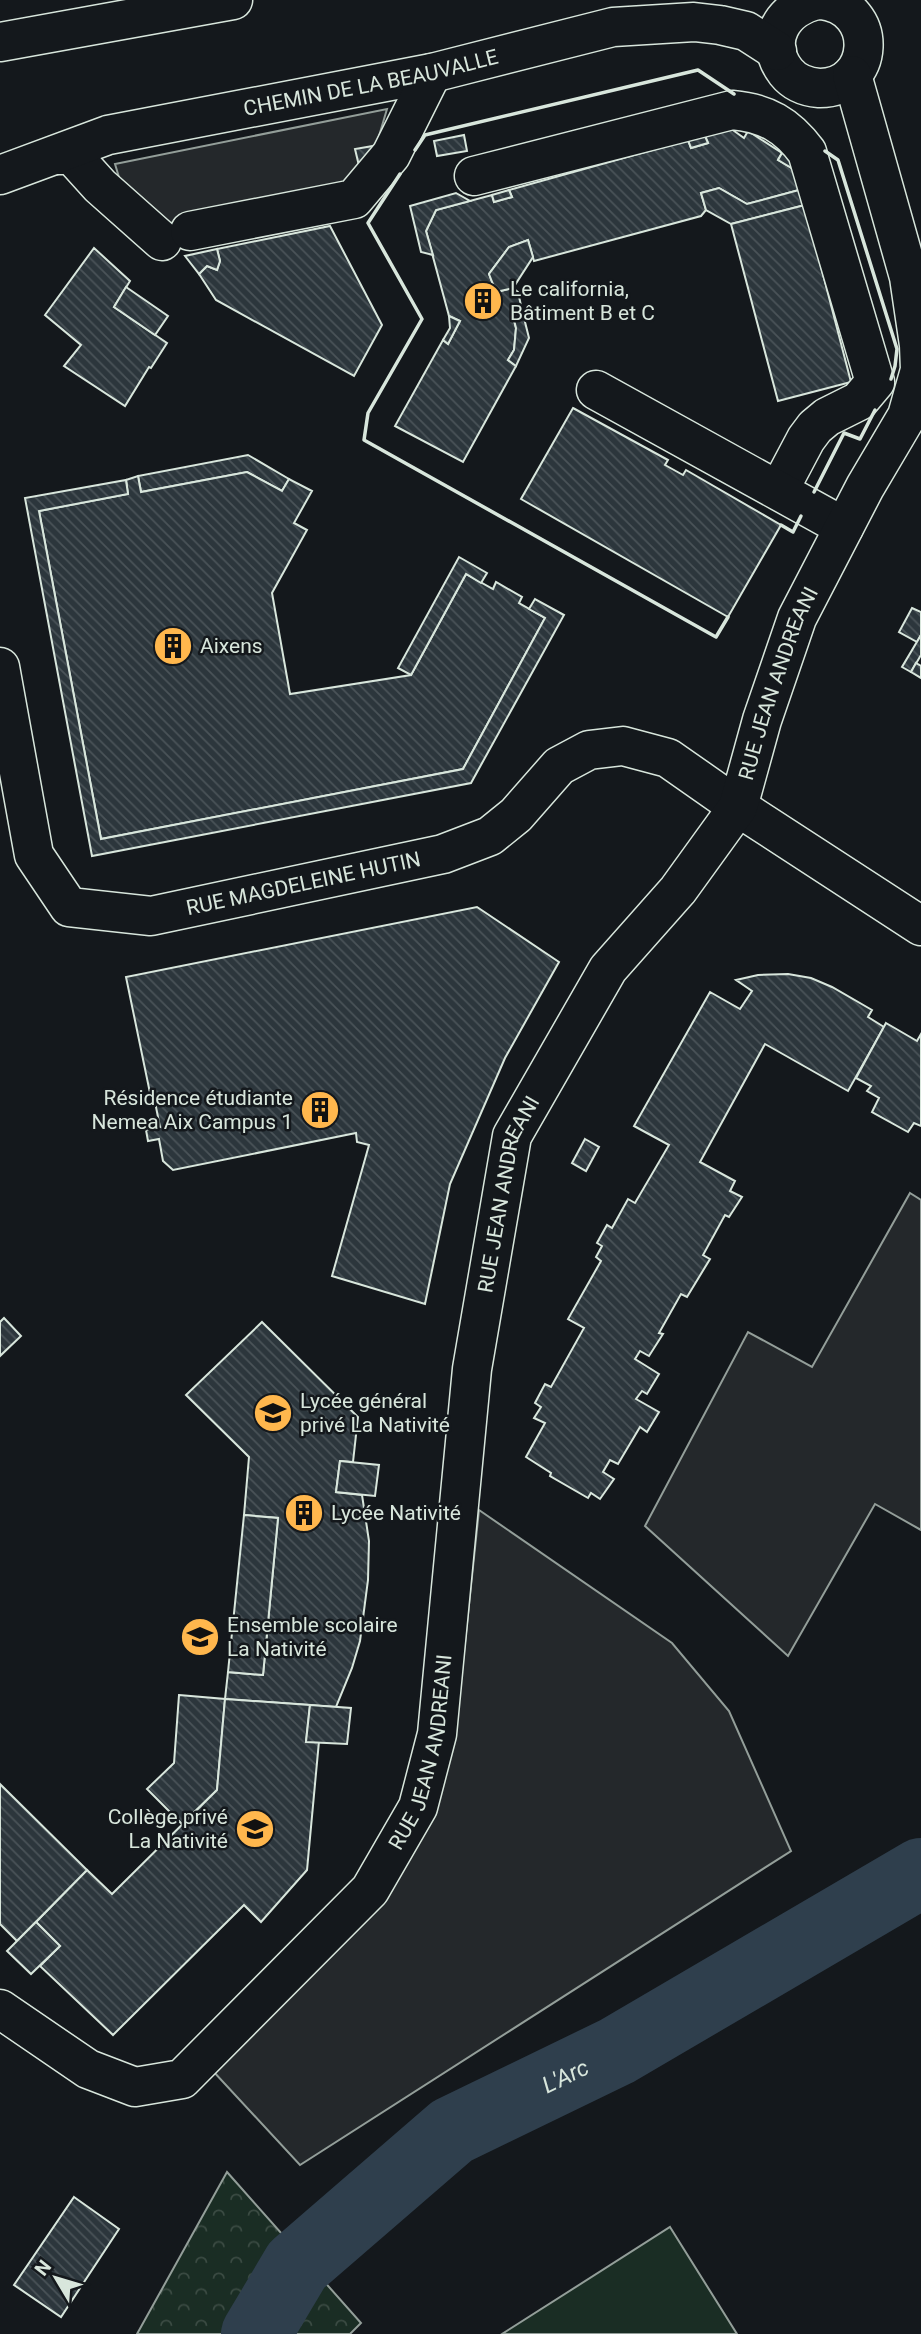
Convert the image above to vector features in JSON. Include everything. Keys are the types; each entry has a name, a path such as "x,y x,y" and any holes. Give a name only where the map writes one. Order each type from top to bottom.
{"main road":[{"path":"0,43 233,0"},
{"path":"827,0 847,8 858,19 868,17 860,63 840,81 814,88 801,84 785,70 768,35 804,3 827,0"},
{"name":"CHEMIN DE LA BEAUVALLE","path":"0,175 108,135 432,73 613,27 694,22 768,35"},
{"path":"56,155 72,155 100,186 176,236 354,199 391,155 432,73"},
{"name":"RUE JEAN ANDREANI","path":"0,2009 88,2069 135,2087 182,2079 370,1889 418,1807 438,1734 472,1368 512,1136 608,969 678,890 738,807 762,720 797,618 844,527 907,416 919,370 915,276 865,122 840,81"},
{"path":"474,176 732,110 762,115 794,135 807,152 875,382 859,401 827,417 816,427 806,439 779,490"},
{"path":"596,390 844,527"},
{"name":"RUE MAGDELEINE HUTIN","path":"0,667 34,855 69,907 151,916 443,854 490,836 516,815 559,766 589,750 623,746 668,758 921,926"}],"green space":[{"path":"227,2172 361,2323 350,2334 137,2334"},
{"path":"670,2227 737,2334 502,2334"}],"shaded area":[{"path":"387,109 374,153 354,183 166,224 121,184 115,164"},
{"path":"910,1193 921,1200 921,1530 875,1504 788,1656 645,1526 748,1332 812,1367"},
{"path":"479,1510 672,1643 729,1711 791,1851 300,2165 212,2070 390,1887 456,1728"}],"building":[{"name":"Le california, Bâtiment B et C","path":"730,128 744,138 748,131 782,153 778,160 795,170 799,190 747,204 719,188 701,193 706,210 701,216 534,261 528,240 509,247 489,274 496,292 513,288 518,292 522,310 512,312 516,328 514,350 508,360 516,366 463,462 395,426 443,340 448,344 460,321 449,316 426,231 436,210 492,195 494,202 512,197 509,190 688,140 691,148 708,143 705,136"},
{"path":"464,135 467,151 437,156 434,141"},
{"path":"705,136 708,143 691,148 688,140"},
{"path":"373,146 374,153 360,170 355,149"},
{"path":"782,153 793,160 795,170 778,160"},
{"path":"719,188 747,204 799,190 805,205 731,224 706,210 701,193"},
{"path":"509,190 512,197 494,202 492,195"},
{"path":"456,193 470,201 436,210 426,231 433,255 421,252 410,206"},
{"path":"805,205 851,382 778,401 731,224"},
{"path":"330,226 382,325 354,376 216,300 199,274 207,266 217,270 220,261 217,249"},
{"path":"528,240 533,257 513,288 496,292 489,274 509,247"},
{"path":"94,248 130,281 114,307 167,343 125,406 64,366 81,345 45,315"},
{"path":"217,249 220,261 217,270 207,266 199,274 185,256"},
{"path":"126,287 168,316 155,335 114,307"},
{"path":"522,310 529,338 516,366 508,360 514,350 516,328 512,312"},
{"path":"449,316 460,321 448,344 443,340 450,328"},
{"path":"573,408 668,460 665,465 683,475 686,470 781,525 728,617 521,499"},
{"path":"248,455 289,479 282,491 247,472 141,492 138,476"},
{"name":"Aixens","path":"247,472 282,491 289,479 312,491 294,523 307,530 272,593 290,694 411,675 466,574 493,589 496,582 522,597 519,603 545,618 463,769 101,839 39,511 128,494 126,480 138,476 141,492"},
{"path":"126,480 128,494 39,511 101,839 463,769 545,618 529,609 535,599 564,615 471,783 92,856 25,498"},
{"path":"459,557 487,573 481,583 466,574 411,675 398,668"},
{"path":"912,608 921,612 921,635 917,642 899,632"},
{"path":"921,635 921,655 911,672 902,667"},
{"path":"916,663 921,666 921,678 911,672"},
{"name":"Résidence étudiante Nemea Aix Campus 1","path":"477,907 559,962 505,1058 450,1184 425,1304 332,1276 369,1145 357,1142 356,1133 173,1170 163,1161 159,1139 148,1141 146,1130 160,1127 153,1092 150,1093 126,977"},
{"path":"788,974 811,978 832,987 872,1010 868,1017 884,1027 848,1091 765,1044 700,1162 735,1181 730,1191 742,1197 729,1217 725,1215 703,1255 710,1259 687,1297 681,1294 659,1333 663,1334 649,1356 640,1351 635,1359 659,1374 647,1394 642,1391 636,1399 659,1412 647,1432 640,1427 618,1464 610,1460 603,1472 614,1479 600,1499 591,1493 588,1498 550,1476 551,1473 526,1457 545,1423 534,1418 541,1407 535,1403 545,1384 551,1387 584,1328 568,1319 601,1261 596,1257 602,1246 597,1243 607,1225 612,1228 628,1199 635,1203 669,1145 634,1126 710,992 740,1009 752,991 736,980 758,975"},
{"path":"886,1023 917,1041 921,1034 921,1126 914,1123 908,1132 872,1112 879,1098 867,1091 871,1086 856,1078"},
{"path":"585,1139 599,1147 586,1171 572,1163"},
{"path":"4,1318 21,1336 0,1356 0,1322"},
{"name":"Lycée Nativité","path":"262,1322 358,1417 353,1462 340,1461 336,1492 362,1495 369,1541 368,1580 360,1641 336,1707 225,1699 228,1672 263,1675 278,1518 244,1515 249,1457 186,1395"},
{"path":"340,1461 379,1465 375,1496 336,1492"},
{"path":"244,1515 278,1518 263,1675 228,1672"},
{"path":"179,1695 225,1699 217,1790 182,1824 147,1789 174,1763"},
{"path":"225,1699 310,1705 306,1742 319,1741 307,1870 261,1922 244,1905 113,2035 40,1966 60,1946 36,1922 87,1870 112,1894 217,1790"},
{"path":"310,1705 351,1708 347,1744 306,1742"},
{"path":"0,1784 87,1870 17,1941 0,1924"},
{"path":"36,1922 60,1946 31,1974 7,1951"},
{"path":"74,2197 119,2229 61,2317 14,2285"}],"waterway":[{"name":"L'Arc","path":"256,2334 297,2265 452,2131 617,2051 921,1873"}],"wall":[{"path":"415,150 425,135 698,70 734,94"},
{"path":"825,151 838,160 897,349 891,379"},
{"path":"400,174 368,223 422,319 368,413 364,440 716,637 728,617"},
{"path":"814,492 844,433 860,439 875,410"},
{"path":"781,525 793,532 801,516"}],"place":[{"name":"Le california, Bâtiment B et C","path":"483,301"},
{"name":"Aixens","path":"173,646"},
{"name":"Résidence étudiante Nemea Aix Campus 1","path":"320,1110"},
{"name":"Lycée général privé La Nativité","path":"273,1413"},
{"name":"Lycée Nativité","path":"304,1513"},
{"name":"Ensemble scolaire La Nativité","path":"200,1637"},
{"name":"Collège privé La Nativité","path":"255,1829"}]}
